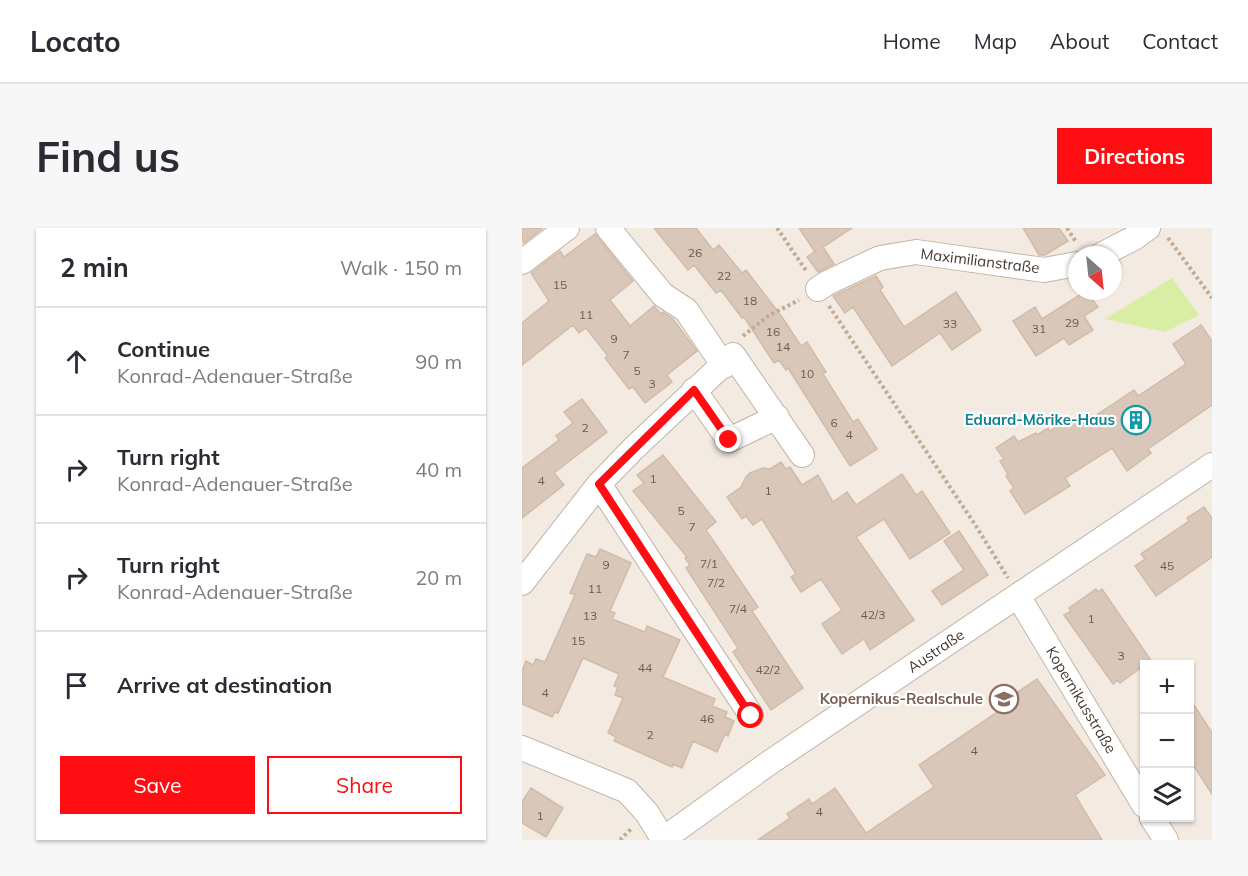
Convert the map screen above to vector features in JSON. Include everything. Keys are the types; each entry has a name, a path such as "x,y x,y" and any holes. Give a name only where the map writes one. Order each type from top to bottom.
{"street":[{"path":"522,262 567,228"},
{"path":"608,228 663,295 686,310 777,417 802,456"},
{"path":"1118,246 1134,238 1157,232"},
{"name":"Maximilianstraße","path":"818,289 880,258 916,252 1044,270 1068,266"},
{"path":"522,583 599,484 694,390 728,360"},
{"path":"694,390 729,440 777,417"},
{"name":"Austraße","path":"663,839 769,764 1212,465"},
{"path":"599,484 751,716"},
{"name":"Kopernikusstraße","path":"1018,596 1140,798"},
{"path":"522,748 627,791 647,813 663,839"},
{"path":"1155,822 1166,840"}],"path":[{"path":"777,228 1004,570"},
{"path":"1157,232 1212,298"},
{"path":"728,360 732,345 768,316 818,289"}],"green space":[{"path":"1172,278 1199,315 1165,332 1105,319"}],"building":[{"path":"522,228 542,228 542,229 524,243"},
{"path":"654,228 696,228 713,250 719,245 742,273 746,270 801,346 807,342 826,372 823,374 853,422 858,419 877,449 850,466 788,368 786,370 779,360 774,363 744,317 742,318 721,290 716,293 694,265 688,270"},
{"path":"799,228 852,228 823,247 834,264 818,272 807,257 815,252"},
{"path":"1023,228 1059,228 1068,241 1045,255 1039,255"},
{"path":"595,234 633,281 610,300 630,326 654,306 661,314 663,312 673,319 697,351 667,375 672,382 645,403 633,387 629,389 605,358 608,356 586,328 579,333 573,325 522,365 522,323 549,301 531,273 560,251 564,257"},
{"path":"876,276 883,287 880,290 904,327 956,292 981,330 952,350 940,333 892,366 853,307 845,313 833,296"},
{"path":"1072,300 1093,300 1098,307 1084,316 1093,330 1069,345 1064,338 1036,356 1013,321 1035,307 1042,319"},
{"name":"Eduard-Mörike-Haus","path":"1201,325 1212,341 1212,405 1148,449 1151,453 1127,471 1112,448 1065,478 1070,486 1025,514 1010,491 1014,488 1000,461 1004,459 996,448 1014,436 1018,442 1048,428 1050,431 1062,423 1065,426 1077,418 1079,421 1090,414 1092,418 1134,390 1138,396 1186,364 1173,344"},
{"path":"582,399 607,432 554,473 564,485 522,518 522,468 559,440 556,436 573,423 564,412"},
{"path":"663,455 716,522 706,530 758,607 752,611 803,688 771,710 733,652 738,648 686,568 690,565 685,558 687,557 633,491 644,483 637,475"},
{"path":"781,462 786,469 790,467 802,485 818,475 833,502 847,492 856,505 902,474 916,495 922,491 950,533 910,559 884,519 856,537 914,620 870,650 864,639 842,654 822,624 842,610 821,579 801,592 791,577 796,574 762,519 753,525 746,516 742,519 727,497 741,487 750,473 763,468 770,469"},
{"path":"1204,507 1212,518 1212,557 1156,596 1135,566 1145,559 1141,554 1189,521 1187,518"},
{"path":"959,531 988,575 942,605 932,591 964,570 944,541"},
{"path":"600,549 631,563 610,611 615,613 612,619 645,632 647,626 680,640 663,677 715,699 712,706 727,712 725,717 734,721 728,736 725,734 717,752 693,741 682,768 673,764 672,767 614,741 616,737 608,733 623,698 615,695 618,687 614,686 619,674 583,658 558,713 555,712 552,717 522,704 522,671 526,661 533,665 536,659 545,662 575,595 570,593 587,554 596,557"},
{"path":"1096,589 1098,592 1102,589 1150,659 1140,660 1140,668 1120,683 1118,680 1113,684 1064,615 1071,611 1069,608"},
{"path":"1037,679 1105,775 1075,795 1102,840 758,840 790,818 787,814 809,799 812,804 835,788 866,833 934,787 919,765 1009,704 1006,700"},
{"path":"1194,705 1212,733 1212,794 1194,766"},
{"path":"531,788 563,808 546,837 522,823 522,802"}],"place":[{"name":"Eduard-Mörike-Haus","path":"1136,420"},
{"name":"Kopernikus-Realschule","path":"1004,699"}],"route":[{"path":"729,440 694,390 599,484 751,716"}]}
